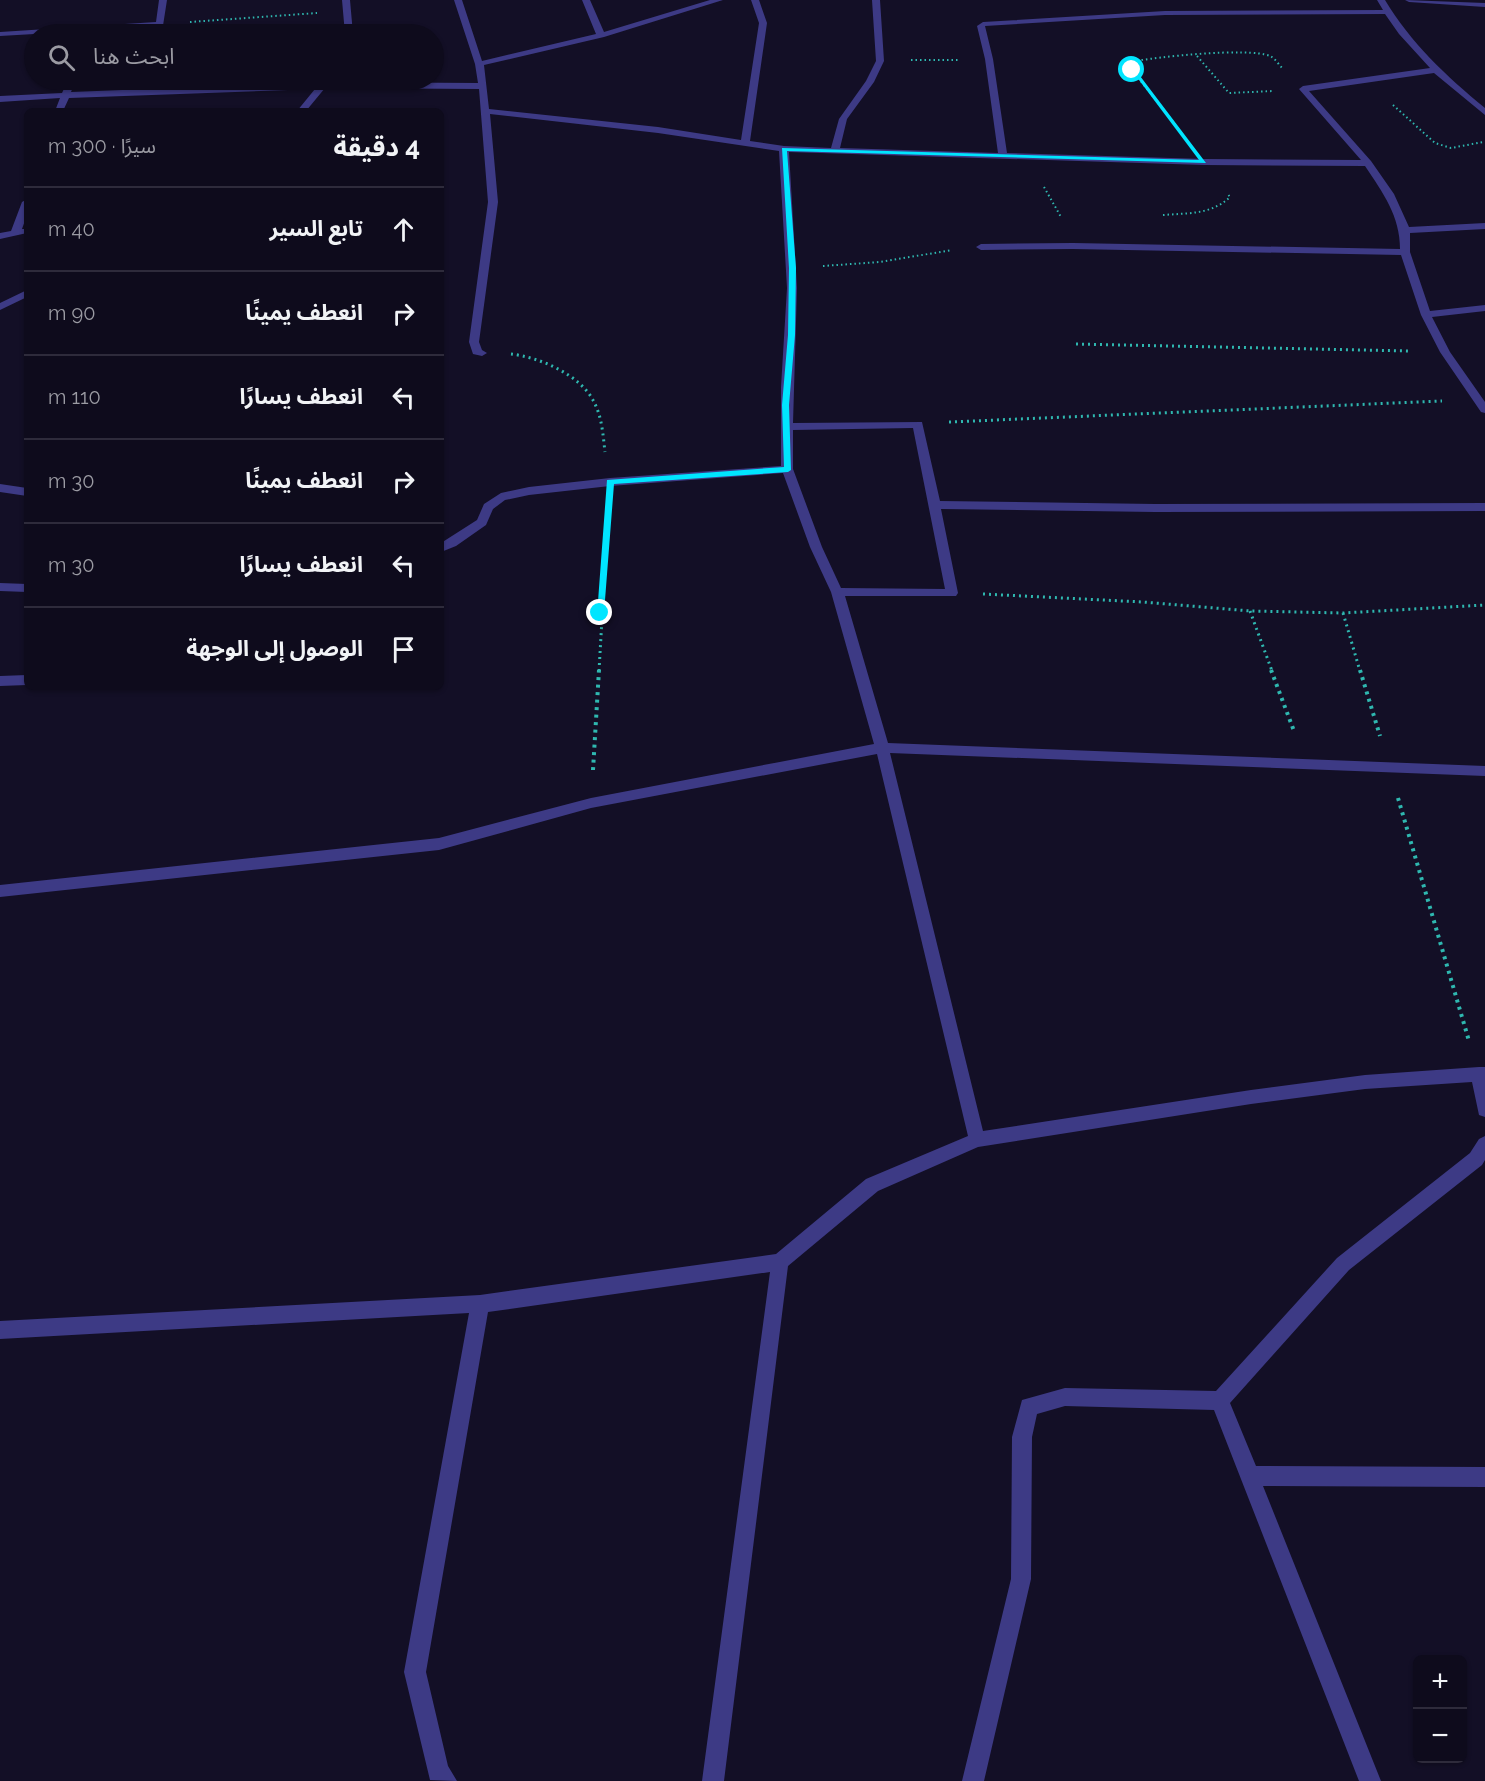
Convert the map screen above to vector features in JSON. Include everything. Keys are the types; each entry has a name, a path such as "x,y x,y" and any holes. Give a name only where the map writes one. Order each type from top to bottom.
{"street":[{"path":"159,24 162,0"},
{"path":"346,0 348,24"},
{"path":"458,0 479,64 483,86 493,202 474,342 477,352 483,352"},
{"path":"586,0 601,35"},
{"path":"479,64 601,35 719,0"},
{"path":"745,143 763,23 755,0"},
{"path":"835,151 843,119 870,82 880,61 876,0"},
{"path":"1381,0 1434,70 1485,112"},
{"path":"1409,0 1485,5"},
{"path":"1003,156 989,60 981,26 983,24 1165,13 1388,12"},
{"path":"0,34 24,33"},
{"path":"1303,89 1434,70"},
{"path":"444,85 483,86"},
{"path":"1303,89 1368,163 1389,194 1405,230 1405,252 1426,315 1445,352 1482,399 1485,410"},
{"path":"60,108 67,90"},
{"path":"0,99 147,90"},
{"path":"304,108 319,90"},
{"path":"484,111 658,130 784,149 1204,162 1368,163"},
{"path":"784,149 792,268 791,335 786,387 788,470 816,547 837,592 882,748 977,1140"},
{"path":"15,234 24,210"},
{"path":"1405,230 1485,226"},
{"path":"0,236 24,231"},
{"path":"981,247 1073,246 1405,252"},
{"path":"0,307 24,294"},
{"path":"10,301 24,306"},
{"path":"1426,315 1485,308"},
{"path":"787,428 918,424 952,593 837,592"},
{"path":"444,547 482,522 488,507 501,497 529,491 610,482 788,470"},
{"path":"0,488 24,492"},
{"path":"935,505 1155,508 1485,507"},
{"path":"0,587 24,588"},
{"path":"0,681 24,680"},
{"path":"0,891 439,843 591,803 882,748 1485,771"},
{"path":"0,1330 480,1304 780,1263 872,1185 977,1140 1251,1097 1365,1082 1482,1074 1485,1110"},
{"path":"973,1781 1021,1579 1022,1437 1029,1407 1065,1397 1220,1401 1343,1264 1476,1159 1485,1144"},
{"path":"713,1781 780,1263"},
{"path":"446,1781 438,1772 415,1672 480,1304"},
{"path":"1220,1401 1370,1781"},
{"path":"1250,1476 1485,1477"}],"path":[{"path":"159,24 346,11"},
{"path":"1196,55 1229,93 1303,89"},
{"path":"1153,216 1213,210 1222,206 1230,197 1130,62 1196,55 1270,56 1303,89"},
{"path":"880,61 989,60"},
{"path":"1366,80 1436,143 1451,148 1485,142"},
{"path":"1028,157 1065,225"},
{"path":"792,268 880,262 981,247"},
{"path":"1076,344 1445,352"},
{"path":"483,352 525,356 570,376 585,386 595,402 601,422 610,482 600,613 591,803"},
{"path":"918,424 1482,399"},
{"path":"952,593 1143,602 1250,611 1343,614 1485,605"},
{"path":"1250,611 1307,766"},
{"path":"1343,614 1482,1074"}],"route":[{"path":"600,613 610,482 788,470 786,387 791,335 792,268 784,149 1204,162 1132,70"}]}
